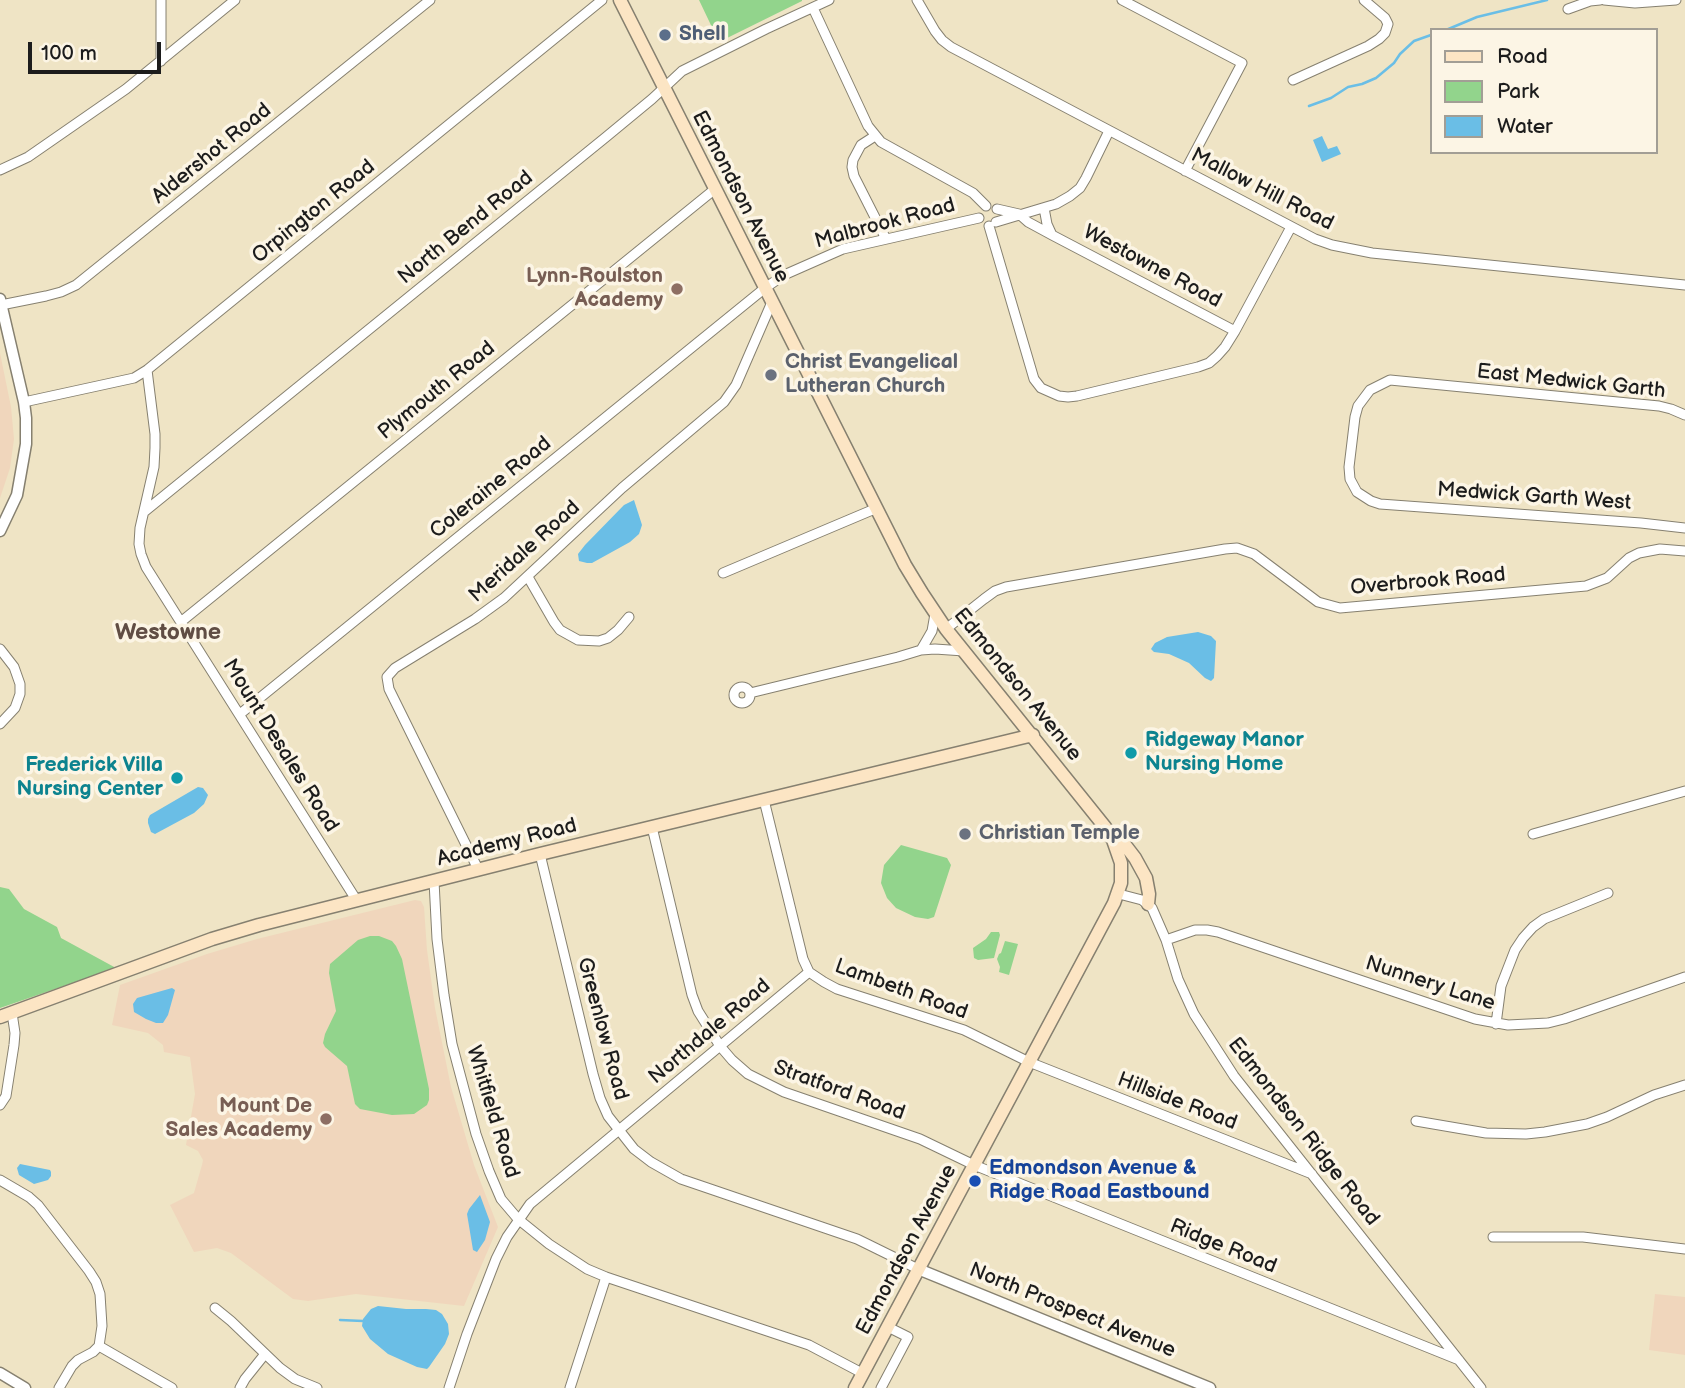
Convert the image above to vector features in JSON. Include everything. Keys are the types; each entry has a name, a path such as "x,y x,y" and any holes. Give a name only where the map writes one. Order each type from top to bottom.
{"main road":[{"name":"Edmondson Avenue","path":"620,0 905,565 946,629 1105,827 1121,863 1119,894 855,1388"},
{"name":"Academy Road","path":"6,1015 212,939 260,925 478,869 1033,735"},
{"path":"1105,827 1122,841 1135,858 1146,878 1148,904"}],"street":[{"path":"161,0 161,61"},
{"path":"0,170 28,157 126,89 235,0"},
{"name":"Aldershot Road","path":"1,302 61,292 76,285 430,0"},
{"name":"Orpington Road","path":"24,402 134,378 147,370 602,0"},
{"name":"North Bend Road","path":"144,512 682,71 829,0"},
{"name":"Mallow Hill Road","path":"917,0 935,31 951,47 1291,227 1332,245 1372,253 1685,285"},
{"path":"1122,0 1242,63 1185,171"},
{"path":"1293,80 1368,46 1385,33 1388,24 1385,18 1364,0"},
{"path":"1568,9 1590,1 1602,0 1656,3 1676,0"},
{"path":"813,8 875,136 890,148 973,193 986,206"},
{"path":"1019,214 990,205 979,212 979,218 982,223 993,224 1056,204 1070,196 1080,188 1086,178 1109,131"},
{"path":"875,136 861,145 852,167 854,176 887,239"},
{"name":"Plymouth Road","path":"182,621 715,189"},
{"name":"Westowne Road","path":"1044,208 1052,235"},
{"path":"997,209 999,215 993,224 1034,379 1041,388 1059,396 1077,396 1209,363 1226,347 1291,227"},
{"name":"Westowne Road","path":"1019,214 1028,222 1235,331"},
{"name":"Malbrook Road","path":"765,288 784,275 843,249 979,218"},
{"name":"Coleraine Road","path":"240,714 765,288"},
{"path":"0,531 16,495 26,443 24,402 1,302"},
{"name":"Meridale Road","path":"478,869 389,689 387,677 395,668 492,608 622,488 724,402 736,386 772,302"},
{"name":"Mount Desales Road","path":"147,370 155,448 154,467 139,544 146,567 357,901"},
{"name":"East Medwick Garth","path":"1380,504 1357,492 1350,479 1349,467 1358,406 1370,390 1390,380 1659,406 1685,415"},
{"name":"Medwick Garth West","path":"1380,504 1685,528"},
{"path":"723,573 877,508"},
{"name":"Overbrook Road","path":"946,629 995,591 1006,587 1226,549 1237,548 1254,554 1318,602 1339,608 1586,586 1606,578 1639,553 1660,549 1685,551"},
{"path":"528,577 554,622 561,630 578,640 599,641 608,638 618,631 629,617"},
{"path":"921,650 933,631 935,614"},
{"path":"0,649 14,667 20,684 15,708 0,724"},
{"path":"750,693 921,650 964,651"},
{"path":"1533,834 1685,791"},
{"name":"Lambeth Road","path":"764,800 798,942 809,972 837,989 964,1030 1029,1062"},
{"name":"Stratford Road","path":"652,827 692,995 702,1019 732,1060 765,1084 920,1139 974,1165"},
{"name":"Greenlow Road","path":"540,854 593,1074 604,1107 618,1131 634,1149 681,1179 858,1238 918,1269"},
{"name":"Whitfield Road","path":"434,881 443,995 452,1044 476,1134 489,1171 501,1199 518,1219 587,1269 809,1345 862,1373"},
{"path":"1496,1024 1501,986 1515,950 1523,938 1544,919 1608,893"},
{"path":"1119,894 1148,904"},
{"name":"Edmondson Ridge Road","path":"1148,904 1166,940 1178,979 1195,1014 1234,1076 1481,1388"},
{"name":"Nunnery Lane","path":"1166,940 1195,930 1218,932 1496,1024 1524,1025 1564,1019 1685,977"},
{"name":"Northdale Road","path":"449,1388 481,1294 502,1248 530,1204 809,972"},
{"path":"0,1105 6,1096 15,1032 6,1015"},
{"name":"Hillside Road","path":"1029,1062 1312,1174"},
{"path":"1416,1121 1486,1133 1545,1132 1587,1124 1685,1085"},
{"name":"Ridge Road","path":"974,1165 1459,1360"},
{"path":"0,1180 29,1197 37,1205 96,1282 100,1294 102,1307 99,1346 72,1366 59,1388"},
{"path":"1493,1237 1583,1237 1685,1249"},
{"name":"North Prospect Avenue","path":"918,1269 1210,1388"},
{"path":"569,1388 606,1277"},
{"path":"215,1308 295,1379 317,1388"},
{"path":"881,1388 908,1337 888,1326"},
{"path":"99,1346 173,1388"},
{"path":"240,1388 265,1354"},
{"path":"0,1373 25,1388"}],"shaded area":[{"path":"0,353 11,407 14,439 10,468 0,498"},
{"name":"Mount De Sales Academy","path":"415,900 421,901 424,907 435,1008 451,1087 474,1165 498,1227 464,1306 356,1294 308,1301 293,1299 231,1253 217,1248 194,1252 170,1205 194,1193 203,1160 198,1151 186,1145 195,1094 190,1057 164,1052 163,1045 148,1033 112,1025 120,985 257,939"},
{"path":"1655,1294 1685,1297 1685,1355 1649,1350"}],"green space":[{"path":"699,0 802,0 802,1 719,42"},
{"path":"901,845 947,858 951,865 934,917 915,917 896,908 887,898 881,883 884,865"},
{"path":"0,887 9,889 24,909 57,927 61,938 116,968 0,1008"},
{"path":"991,932 999,932 1000,935 994,958 974,958 973,948"},
{"path":"370,936 392,941 402,959 429,1089 427,1105 414,1114 392,1115 360,1109 355,1104 347,1066 323,1043 336,1011 329,973 330,964 358,940"},
{"path":"1005,941 1018,944 1009,975 999,972 997,959"}],"water":[{"path":"1322,136 1328,149 1337,146 1341,154 1322,162 1313,140"},
{"path":"634,500 642,525 639,534 592,563 579,561 578,554 585,545 624,505"},
{"path":"1198,632 1211,636 1216,641 1214,678 1211,681 1189,663 1151,649 1155,643 1167,637"},
{"path":"198,787 203,788 208,795 204,804 194,813 155,834 151,832 148,823 150,815"},
{"path":"172,988 175,990 163,1023 156,1023 134,1012 133,1004 137,998"},
{"path":"20,1164 50,1170 51,1176 48,1180 34,1184 19,1175 17,1168"},
{"path":"480,1195 490,1222 485,1240 477,1252 473,1250 467,1214"},
{"path":"378,1306 436,1310 442,1314 448,1324 449,1334 427,1369 388,1354 370,1339 362,1326 363,1319 371,1309"}],"waterway":[{"path":"1451,28 1477,17 1547,0"},
{"path":"1309,106 1331,98 1348,87 1376,78 1414,41 1430,35"},
{"path":"340,1320 363,1321"}],"place":[{"name":"Shell","path":"665,35"},
{"name":"Lynn-Roulston Academy","path":"677,289"},
{"name":"Christ Evangelical Lutheran Church","path":"771,375"},
{"name":"Ridgeway Manor Nursing Home","path":"1131,753"},
{"name":"Frederick Villa Nursing Center","path":"177,778"},
{"name":"Christian Temple","path":"965,834"},
{"name":"Mount De Sales Academy","path":"326,1119"},
{"name":"Edmondson Avenue & Ridge Road Eastbound","path":"975,1181"}],"district":[{"name":"Westowne","path":"168,633"}]}
